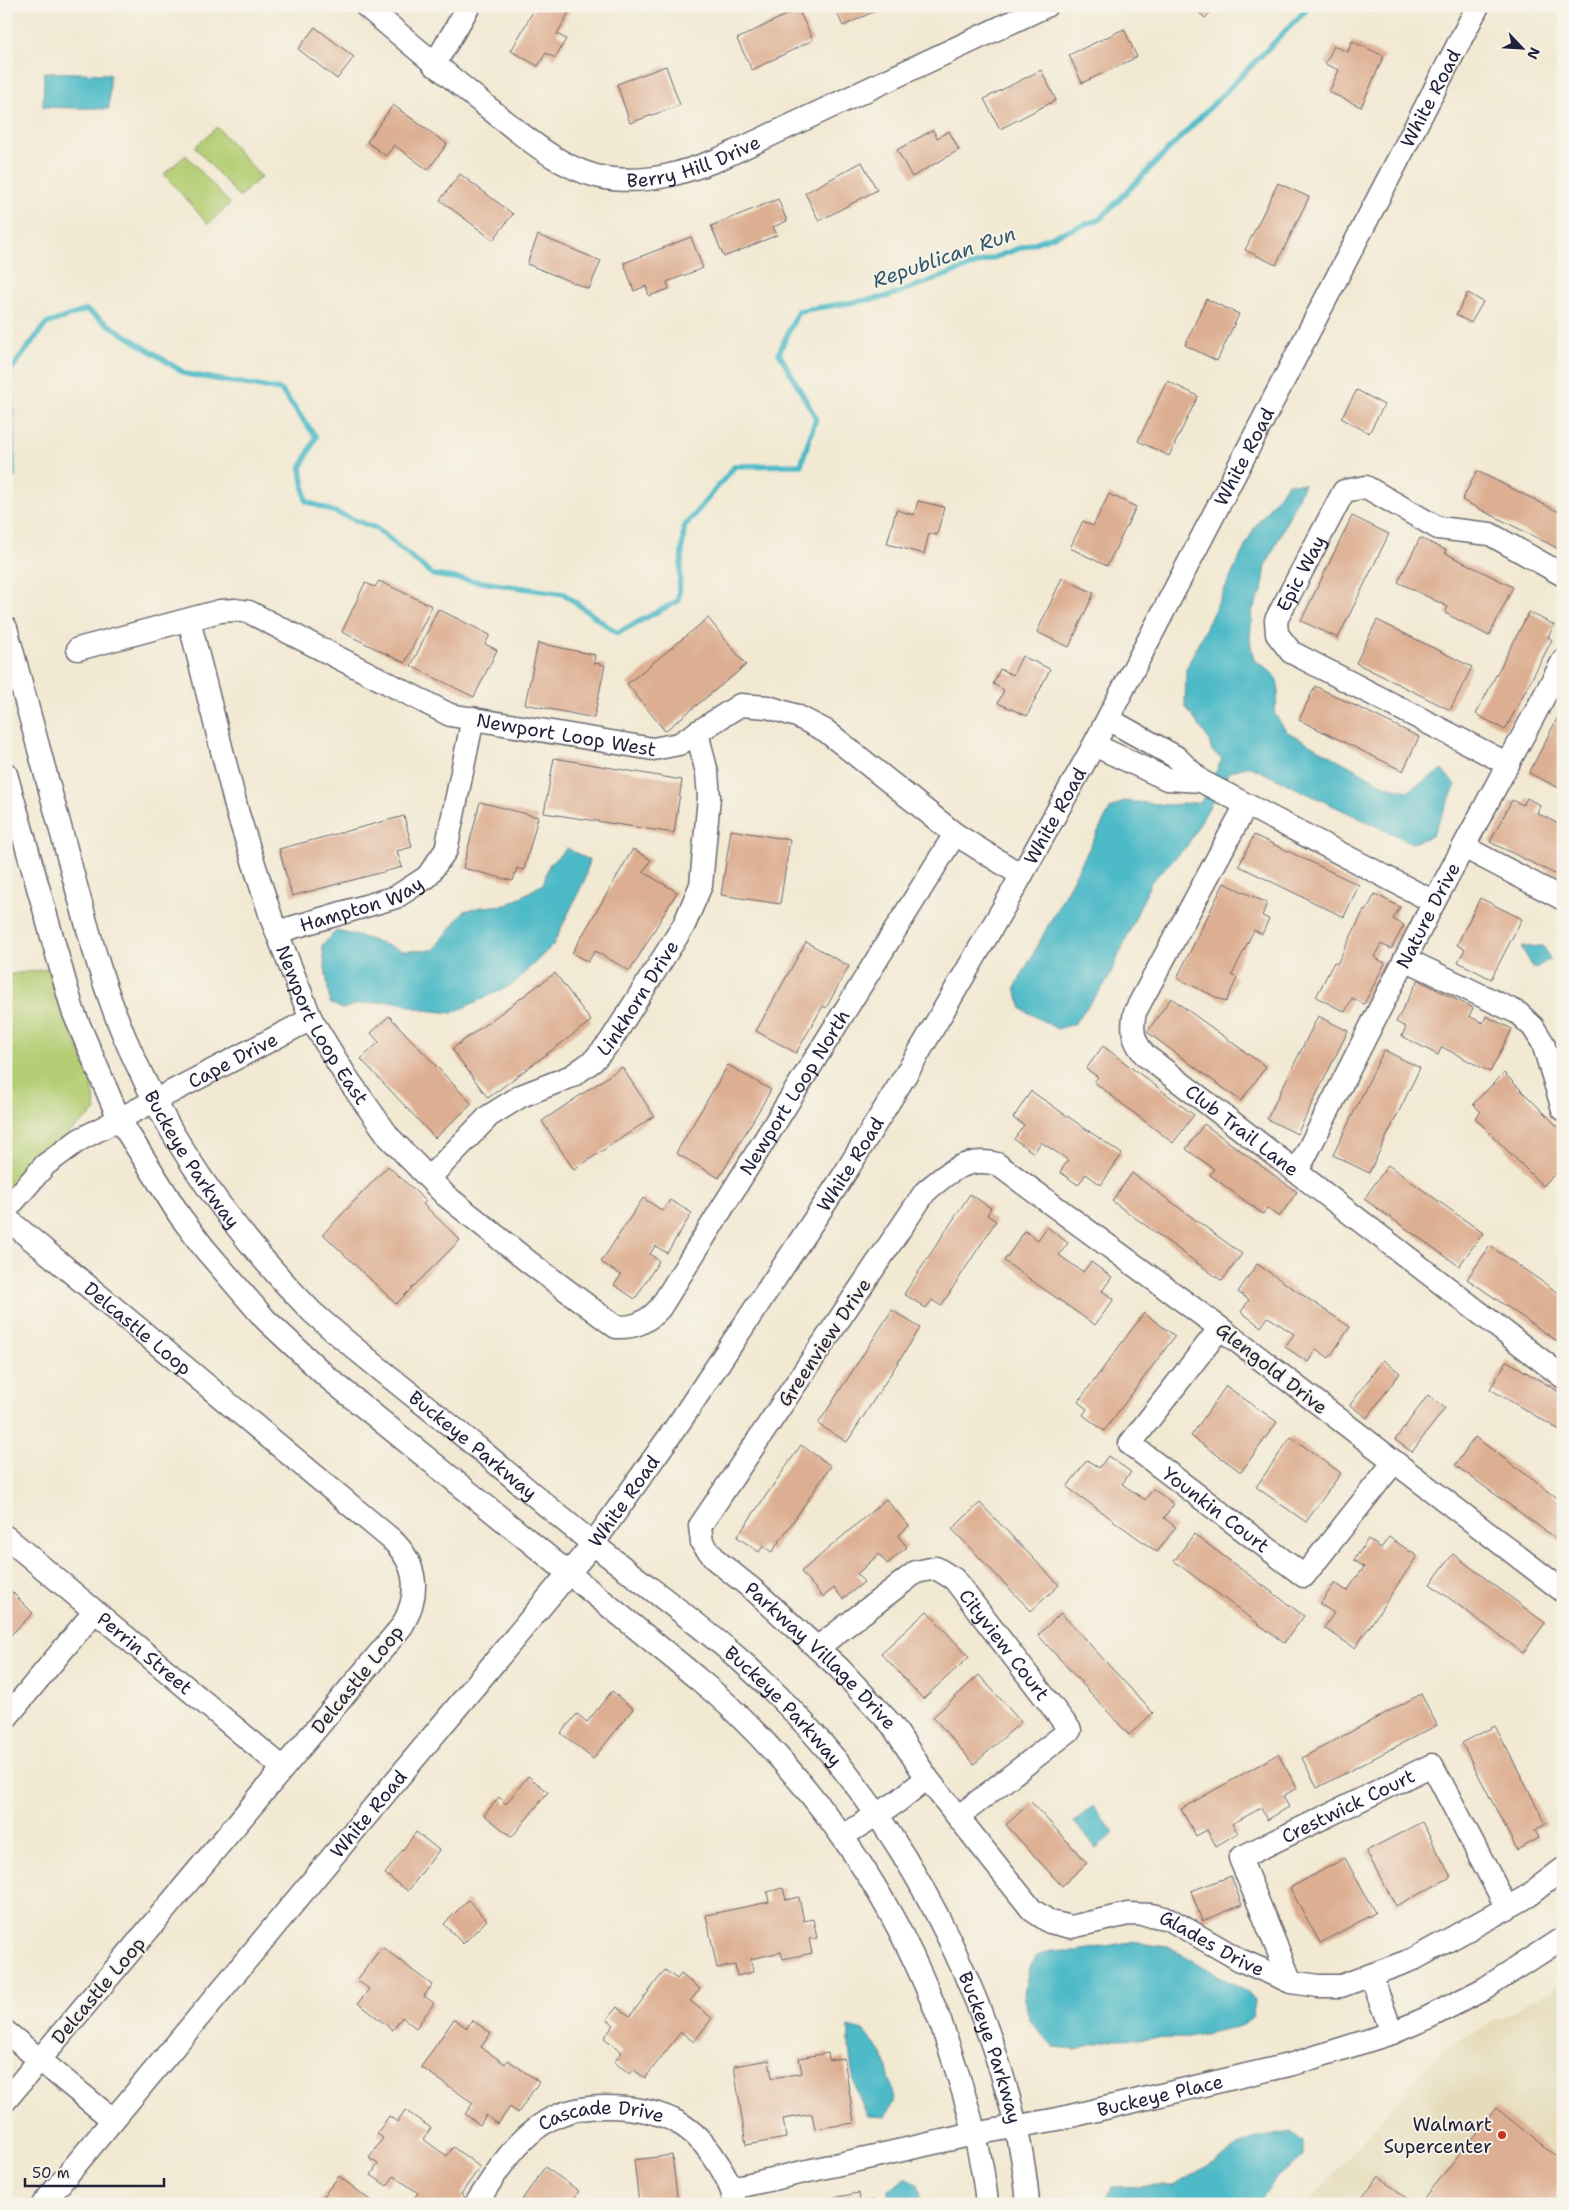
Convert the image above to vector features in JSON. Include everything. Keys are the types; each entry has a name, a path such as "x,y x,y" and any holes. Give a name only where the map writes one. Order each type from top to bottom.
{"street":[{"name":"Berry Hill Drive","path":"366,6 434,65 536,144 564,162 612,179 656,179 686,172 717,160 1046,6"},
{"path":"434,65 469,6"},
{"name":"White Road","path":"43,2204 593,1544 681,1420 842,1178 908,1071 1094,745 1478,6"},
{"name":"Epic Way","path":"1508,764 1291,652 1277,634 1276,620 1344,491 1366,487 1438,528 1490,534 1563,576"},
{"name":"Newport Loop West","path":"78,649 220,611 235,610 249,612 450,715 653,749 679,744 740,705 768,707 797,716 826,731 956,834 1021,875"},
{"name":"Newport Loop East","path":"189,620 238,814 277,932 311,1019 347,1078 389,1137 445,1196 616,1327"},
{"name":"Buckeye Parkway","path":"6,628 88,929 108,994 132,1055 154,1100 192,1163 229,1218 270,1268 299,1299 354,1349 593,1544 739,1660 782,1700 821,1742 877,1814 908,1860 960,1962 986,2027 1017,2127 1028,2204"},
{"name":"Nature Drive","path":"1297,1172 1434,902 1563,661"},
{"name":"Hampton Way","path":"277,932 396,897 427,877 446,850 473,718"},
{"path":"1108,719 1176,757 1201,781 1434,902"},
{"name":"Linkhorn Drive","path":"428,1178 489,1116 521,1096 572,1076 594,1061 610,1042 684,925 701,885 709,797 707,772 697,732"},
{"path":"1094,745 1167,779 1201,781"},
{"name":"Buckeye Parkway","path":"6,774 73,1011 119,1119 180,1216 204,1248 265,1319 327,1377 732,1708 793,1772 843,1836 895,1919 920,1972 948,2040 974,2134 987,2204"},
{"name":"Club Trail Lane","path":"1237,800 1136,1012 1132,1025 1138,1048 1563,1377"},
{"name":"Newport Loop North","path":"616,1327 636,1326 650,1319 660,1308 956,834"},
{"path":"1464,847 1563,899"},
{"path":"1405,959 1518,1013 1533,1027 1557,1068 1563,1109"},
{"name":"Cape Drive","path":"6,1210 51,1160 79,1140 311,1019"},
{"name":"Glengold Drive","path":"974,1162 984,1160 997,1164 1220,1328 1563,1591"},
{"name":"Greenview Drive","path":"702,1543 700,1526 925,1192 950,1171 974,1162"},
{"name":"Delcastle Loop","path":"6,1218 400,1547 408,1560 412,1572 414,1601 402,1626 6,2100"},
{"name":"Younkin Court","path":"1220,1328 1130,1444 1304,1576 1394,1462"},
{"name":"Perrin Street","path":"6,1538 284,1768"},
{"name":"Parkway Village Drive","path":"702,1543 717,1561 756,1592 839,1668 892,1726 926,1778 1032,1910 1050,1922"},
{"name":"Cityview Court","path":"818,1648 916,1572 936,1568 954,1579 1070,1730 958,1817"},
{"path":"6,1718 95,1611"},
{"name":"Crestwick Court","path":"1292,1982 1240,1858 1432,1765 1507,1908"},
{"path":"843,1836 897,1802 926,1778"},
{"name":"Glades Drive","path":"1050,1922 1071,1927 1128,1914 1151,1915 1169,1919 1240,1960 1292,1982 1318,1986 1341,1986 1414,1959 1523,1899 1563,1869"},
{"name":"Buckeye Place","path":"734,2196 974,2134 1017,2127 1293,2064 1392,2033 1484,1990 1563,1938"},
{"path":"1371,1975 1392,2033"},
{"path":"6,2032 112,2120"},
{"name":"Cascade Drive","path":"476,2204 502,2163 529,2134 549,2120 582,2108 619,2107 641,2110 674,2120 699,2139 718,2163 734,2196"}],"shaded area":[{"path":"1563,1984 1563,2204 1308,2204 1441,2050"}],"green space":[{"path":"217,127 261,177 239,197 195,147"},
{"path":"186,155 230,204 208,224 164,174"},
{"path":"48,969 92,1083 96,1111 35,1160 6,1197 6,975"}],"water":[{"path":"44,72 110,74 109,109 43,107"},
{"path":"1288,483 1304,484 1266,566 1262,591 1252,611 1250,640 1254,660 1270,671 1277,681 1278,694 1274,713 1286,731 1386,786 1408,791 1442,770 1456,785 1432,836 1412,843 1249,766 1229,772 1187,846 1151,882 1108,980 1074,1024 1057,1029 1022,1009 1015,988 1110,809 1124,801 1170,805 1201,802 1222,759 1212,751 1208,738 1185,706 1186,669 1254,528"},
{"path":"567,848 589,860 585,879 553,945 512,985 452,1013 424,1010 392,1001 357,1004 343,1009 330,1003 322,945 336,931 363,937 403,951 434,950 464,911 507,905 543,884 549,865"},
{"path":"1543,946 1550,959 1534,969 1521,947"},
{"path":"1093,1806 1114,1833 1096,1848 1074,1822"},
{"path":"1130,1942 1168,1947 1247,1992 1255,2001 1253,2016 1241,2026 1184,2038 1115,2039 1076,2049 1054,2047 1029,2020 1024,1994 1029,1968 1037,1956 1051,1951 1076,1951"},
{"path":"849,2027 863,2031 883,2054 895,2098 886,2117 868,2116 863,2106 852,2073"},
{"path":"1291,2132 1303,2142 1303,2156 1277,2178 1256,2204 1104,2204 1112,2187 1174,2186 1252,2139"},
{"path":"905,2178 918,2184 923,2204 890,2204 889,2191"}],"building":[{"path":"536,6 568,6 571,8 557,34 566,39 555,58 546,53 538,66 511,51"},
{"path":"834,6 886,6 843,26"},
{"path":"1191,6 1216,6 1205,18"},
{"path":"798,9 813,40 752,70 737,39"},
{"path":"315,27 354,57 337,79 298,49"},
{"path":"1124,29 1137,57 1082,83 1069,55"},
{"path":"1352,41 1384,56 1361,107 1329,92 1339,70 1325,64 1334,46 1348,52"},
{"path":"666,66 680,105 630,123 617,84"},
{"path":"1041,70 1056,100 1000,129 984,99"},
{"path":"393,105 447,144 428,170 394,145 386,156 367,142"},
{"path":"933,130 937,138 949,131 959,150 912,177 897,150"},
{"path":"862,162 877,190 819,221 805,193"},
{"path":"460,174 513,214 493,240 440,200"},
{"path":"1278,183 1309,197 1276,265 1245,250"},
{"path":"778,199 787,221 773,227 777,235 724,257 711,226"},
{"path":"538,235 601,261 589,289 527,264"},
{"path":"691,237 703,268 667,282 669,289 649,296 646,286 634,291 624,263"},
{"path":"1468,293 1483,302 1471,323 1456,315"},
{"path":"1206,299 1239,314 1217,361 1185,345"},
{"path":"1167,381 1198,396 1169,456 1138,441"},
{"path":"1357,390 1384,405 1369,433 1341,418"},
{"path":"1477,471 1563,514 1563,551 1462,500"},
{"path":"1109,494 1136,507 1107,566 1070,548 1083,521 1093,526"},
{"path":"918,501 944,507 937,535 929,533 924,554 887,544 896,510 914,515"},
{"path":"1352,516 1389,534 1338,638 1301,621"},
{"path":"1420,538 1446,550 1445,553 1513,587 1489,636 1445,613 1448,607 1398,582"},
{"path":"1062,578 1094,593 1069,647 1037,632"},
{"path":"379,581 432,606 405,663 342,632 365,583 375,587"},
{"path":"438,609 490,635 485,644 497,650 474,697 411,666"},
{"path":"1529,612 1554,625 1548,637 1552,640 1505,730 1476,714"},
{"path":"708,618 746,665 665,731 627,684"},
{"path":"1377,620 1472,667 1450,710 1356,663"},
{"path":"538,643 595,655 594,663 605,665 594,718 525,704"},
{"path":"1022,656 1050,669 1027,716 998,703 1004,690 993,684 1000,669 1013,675"},
{"path":"1315,686 1419,737 1403,771 1299,720"},
{"path":"1563,707 1563,790 1529,773"},
{"path":"554,758 682,780 674,833 544,813"},
{"path":"1527,798 1540,805 1537,813 1563,826 1563,878 1490,842 1512,800 1523,805"},
{"path":"480,802 538,817 524,870 517,868 513,881 463,868"},
{"path":"404,816 412,847 397,851 402,867 292,896 279,849"},
{"path":"731,830 790,840 780,904 721,895"},
{"path":"1254,835 1359,885 1344,917 1239,866"},
{"path":"633,849 651,860 643,872 677,892 630,971 595,951 588,962 572,953"},
{"path":"1224,883 1267,903 1262,916 1269,919 1262,934 1254,930 1232,975 1237,978 1226,1002 1177,978"},
{"path":"1375,894 1400,907 1393,919 1404,925 1391,949 1381,944 1374,957 1385,963 1364,1004 1352,998 1345,1012 1316,997 1334,962 1337,964 1364,910 1366,911"},
{"path":"1480,898 1522,919 1491,979 1458,962 1465,949 1457,945"},
{"path":"806,942 849,966 826,1008 823,1006 796,1053 756,1031"},
{"path":"555,973 591,1021 488,1098 452,1049"},
{"path":"1418,980 1473,1008 1469,1016 1483,1023 1486,1016 1512,1029 1490,1072 1442,1047 1438,1055 1402,1036 1406,1027 1396,1022"},
{"path":"1171,998 1266,1067 1241,1101 1147,1032"},
{"path":"389,1016 472,1104 435,1138 361,1059 379,1042 371,1033"},
{"path":"1318,1016 1348,1031 1297,1134 1267,1119"},
{"path":"1103,1046 1194,1115 1173,1143 1094,1082 1098,1077 1086,1069"},
{"path":"1384,1050 1420,1068 1369,1173 1333,1155"},
{"path":"728,1065 771,1090 719,1178 676,1153"},
{"path":"622,1067 654,1116 574,1170 542,1121"},
{"path":"1504,1073 1563,1132 1563,1166 1543,1186 1475,1118 1481,1112 1473,1104"},
{"path":"1031,1091 1122,1154 1101,1185 1086,1174 1078,1185 1060,1172 1068,1160 1041,1142 1034,1153 1014,1139 1024,1125 1013,1118"},
{"path":"1204,1124 1297,1192 1279,1217 1267,1208 1263,1214 1210,1175 1214,1169 1186,1149"},
{"path":"1388,1165 1483,1233 1459,1266 1364,1199"},
{"path":"388,1166 426,1201 423,1204 460,1240 396,1304 323,1234"},
{"path":"1132,1173 1242,1254 1222,1281 1112,1201"},
{"path":"970,1194 991,1208 987,1215 996,1221 941,1306 932,1300 926,1308 904,1294"},
{"path":"643,1198 663,1211 670,1200 692,1213 667,1253 655,1246 650,1254 659,1261 635,1299 614,1285 621,1275 601,1262"},
{"path":"1047,1227 1068,1243 1059,1255 1083,1272 1091,1262 1112,1277 1102,1291 1114,1299 1095,1325 1004,1261 1025,1231 1038,1240"},
{"path":"1490,1246 1563,1296 1563,1345 1467,1279"},
{"path":"1257,1264 1350,1327 1329,1358 1316,1349 1308,1362 1285,1347 1294,1334 1268,1317 1261,1327 1241,1312 1249,1300 1238,1292"},
{"path":"892,1310 920,1328 847,1442 818,1424"},
{"path":"1144,1313 1175,1336 1104,1431 1083,1415 1087,1409 1078,1402"},
{"path":"1383,1360 1400,1373 1367,1418 1350,1405"},
{"path":"1507,1361 1563,1394 1563,1432 1490,1389"},
{"path":"1226,1386 1277,1422 1241,1472 1191,1436"},
{"path":"1428,1395 1445,1408 1412,1452 1395,1440"},
{"path":"1291,1437 1341,1473 1306,1522 1256,1487"},
{"path":"1475,1437 1563,1502 1563,1544 1455,1465"},
{"path":"801,1445 831,1466 772,1552 763,1546 759,1552 737,1537"},
{"path":"1108,1456 1131,1472 1122,1484 1145,1500 1153,1489 1174,1504 1164,1518 1176,1527 1157,1552 1067,1487 1087,1460 1099,1468"},
{"path":"886,1499 909,1526 898,1536 907,1547 887,1564 879,1554 857,1574 864,1582 843,1599 834,1588 823,1597 801,1572"},
{"path":"980,1503 1059,1585 1031,1611 952,1529"},
{"path":"1194,1534 1304,1616 1284,1643 1174,1561"},
{"path":"1389,1537 1417,1556 1355,1648 1324,1628 1334,1613 1320,1604 1335,1583 1347,1591 1364,1567 1354,1560 1368,1539 1381,1548"},
{"path":"1453,1554 1545,1623 1523,1653 1430,1584"},
{"path":"6,1586 33,1613 6,1640"},
{"path":"927,1611 969,1657 923,1699 881,1653"},
{"path":"1061,1613 1153,1713 1129,1735 1038,1635"},
{"path":"979,1675 1021,1722 974,1764 933,1717"},
{"path":"612,1691 633,1709 593,1759 561,1733 577,1714 587,1722"},
{"path":"1421,1694 1437,1725 1317,1788 1302,1758"},
{"path":"1495,1726 1546,1824 1535,1830 1539,1838 1517,1850 1462,1743"},
{"path":"1278,1754 1297,1788 1283,1796 1289,1807 1267,1820 1261,1808 1232,1824 1238,1833 1216,1846 1207,1830 1196,1836 1181,1809"},
{"path":"528,1776 548,1792 512,1837 484,1815 499,1797 506,1804"},
{"path":"1031,1802 1087,1863 1062,1886 1006,1825"},
{"path":"1422,1822 1451,1877 1396,1906 1366,1851"},
{"path":"416,1832 439,1850 408,1891 385,1874"},
{"path":"1345,1858 1375,1913 1320,1943 1290,1888"},
{"path":"1231,1876 1242,1905 1202,1921 1191,1891"},
{"path":"783,1888 786,1900 799,1897 804,1921 813,1919 817,1938 809,1939 812,1953 783,1959 781,1952 751,1959 753,1972 737,1976 735,1965 717,1968 706,1915 769,1902 767,1892"},
{"path":"468,1900 487,1920 463,1944 444,1924"},
{"path":"382,1947 432,1985 424,1996 434,2003 416,2028 402,2017 393,2030 358,2003 369,1989 357,1980"},
{"path":"665,1970 677,1979 681,1974 700,1989 690,2001 712,2018 694,2042 681,2032 645,2078 634,2070 630,2074 614,2062 622,2052 604,2038 614,2025 607,2019 617,2007 630,2016"},
{"path":"454,2019 467,2028 472,2020 491,2033 481,2047 505,2064 508,2060 539,2082 518,2113 510,2107 498,2124 486,2115 480,2125 465,2114 473,2103 421,2067"},
{"path":"828,2053 829,2060 844,2058 854,2123 815,2129 812,2114 783,2119 786,2138 746,2145 734,2066 769,2060 772,2078 802,2073 799,2058"},
{"name":"Walmart Supercenter","path":"1496,2108 1563,2162 1563,2204 1420,2204"},
{"path":"405,2110 431,2128 423,2139 447,2156 453,2147 480,2167 461,2194 465,2197 460,2204 418,2204 413,2200 418,2193 394,2176 387,2186 371,2175 378,2164 369,2158 383,2138 377,2134 389,2116 397,2122"},
{"path":"672,2155 678,2204 639,2204 634,2160"},
{"path":"545,2167 579,2191 570,2204 519,2204"},
{"path":"339,2176 371,2201 368,2204 317,2204"},
{"name":"Walmart Supercenter","path":"1379,2176 1400,2193 1413,2204 1356,2204"},
{"path":"859,2193 860,2202 874,2200 875,2204 833,2204 832,2198"}],"waterway":[{"name":"Republican Run","path":"13,476 10,371 46,324 86,310 186,374 281,390 316,437 301,468 306,501 376,528 433,575 564,594 617,633 678,601 684,527 735,466 801,465 816,418 779,353 798,311 886,297 1100,219 1310,6"}],"place":[{"name":"Walmart Supercenter","path":"1502,2135"}]}
